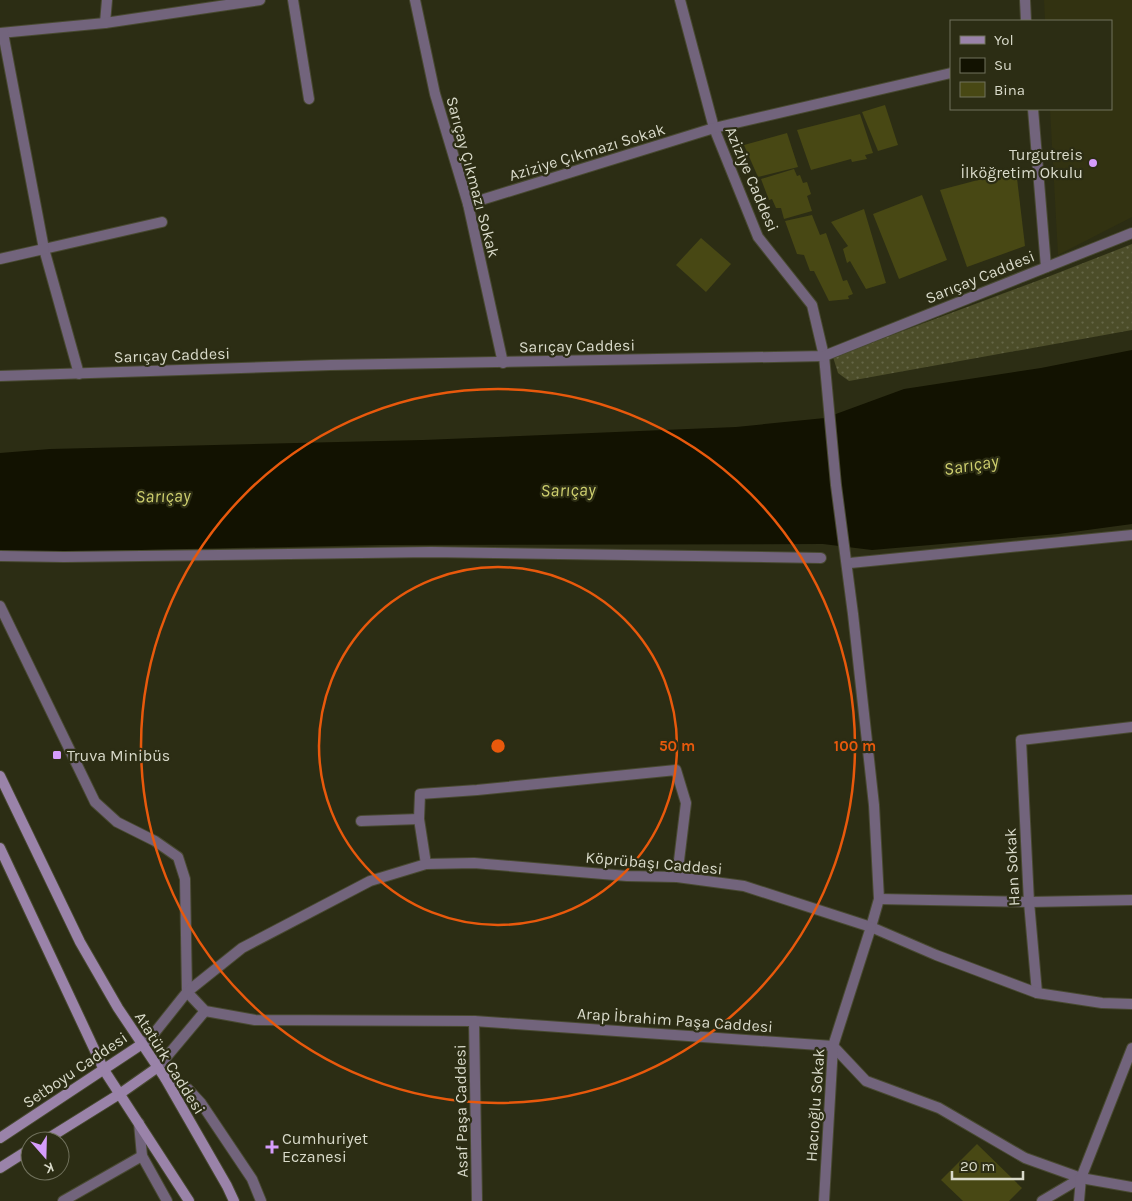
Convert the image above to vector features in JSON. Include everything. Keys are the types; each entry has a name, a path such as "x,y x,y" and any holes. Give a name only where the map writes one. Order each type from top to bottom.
{"main road":[{"name":"Atatürk Caddesi","path":"0,776 80,942 118,1008 165,1078 234,1201"},
{"path":"0,848 104,1070 189,1201"},
{"name":"Setboyu Caddesi","path":"0,1138 142,1044"},
{"path":"60,1131 158,1067"},
{"path":"0,1168 20,1155"}],"street":[{"path":"105,23 106,0"},
{"path":"79,374 44,249 2,33 105,23 260,0"},
{"path":"293,0 309,99"},
{"name":"Sarıçay Çıkmazı Sokak","path":"415,0 435,94 468,204 503,363"},
{"name":"Aziziye Caddesi","path":"680,0 714,128 758,237 812,305 824,356 836,485 874,805 879,899"},
{"path":"1025,0 1026,20"},
{"name":"Aziziye Çıkmazı Sokak","path":"468,204 714,128 950,73"},
{"path":"1033,110 1046,267"},
{"path":"0,259 162,222"},
{"name":"Sarıçay Caddesi","path":"0,376 330,365 824,356 1132,233"},
{"path":"850,563 1132,535"},
{"path":"0,556 64,557 432,552 821,558"},
{"path":"0,606 95,802 117,822 155,841 178,857 185,879 187,992 205,1011 158,1067"},
{"name":"Han Sokak","path":"1037,993 1029,902 1021,740 1132,727"},
{"path":"426,864 419,819 420,794 676,770 686,803 677,877"},
{"path":"360,822 419,819"},
{"name":"Köprübaşı Caddesi","path":"142,1044 152,1036 187,992 242,948 370,881 426,864 474,863 627,876 677,877 744,886 871,927 936,955 1037,993 1102,1003 1132,1004"},
{"path":"879,899 1029,902 1132,900"},
{"name":"Hacıoğlu Sokak","path":"824,1201 833,1046 879,899"},
{"name":"Arap İbrahim Paşa Caddesi","path":"205,1011 255,1020 474,1021 833,1046"},
{"name":"Asaf Paşa Caddesi","path":"474,1021 477,1201"},
{"path":"833,1046 866,1080 939,1108 1025,1158 1081,1178 1132,1188"},
{"path":"1079,1201 1081,1178 1132,1048"},
{"path":"165,1078 188,1089 201,1103 252,1179 261,1201"},
{"path":"139,1122 142,1156 167,1201"},
{"path":"63,1201 142,1156"},
{"path":"1042,1201 1081,1178"}],"shaded area":[{"name":"Turgutreis İlköğretim Okulu","path":"1044,0 1132,0 1132,217 1058,255 1050,110 1112,110 1112,20 1045,20"}],"green space":[{"path":"1132,244 1132,330 849,381 838,373 833,357"}],"water":[{"name":"Sarıçay","path":"1132,350 1132,524 1058,534 872,550 823,544 380,545 0,553 0,453 50,449 423,440 736,427 825,418 904,389 1041,368"}],"building":[{"path":"885,105 898,145 878,151 862,112"},
{"path":"860,114 873,153 865,155 867,159 852,162 851,159 811,170 797,130"},
{"path":"787,133 798,167 758,177 744,145"},
{"path":"794,169 797,176 800,175 803,183 807,182 811,194 807,196 812,211 784,219 781,208 776,208 772,199 769,200 761,179"},
{"path":"1016,170 1025,246 967,267 940,190"},
{"path":"922,195 947,260 899,279 873,214"},
{"path":"864,209 886,283 866,289 850,261 847,263 843,249 848,246 831,222"},
{"path":"812,215 820,235 826,233 843,281 847,280 853,294 848,296 849,299 829,301 814,271 810,271 804,255 797,254 785,221"},
{"path":"701,238 731,264 706,292 676,265"},
{"path":"977,1144 1022,1188 1009,1201 963,1201 941,1180"}],"place":[{"name":"Turgutreis İlköğretim Okulu","path":"1093,163"},
{"name":"Truva Minibüs","path":"57,755"},
{"name":"Cumhuriyet Eczanesi","path":"272,1147"}]}
